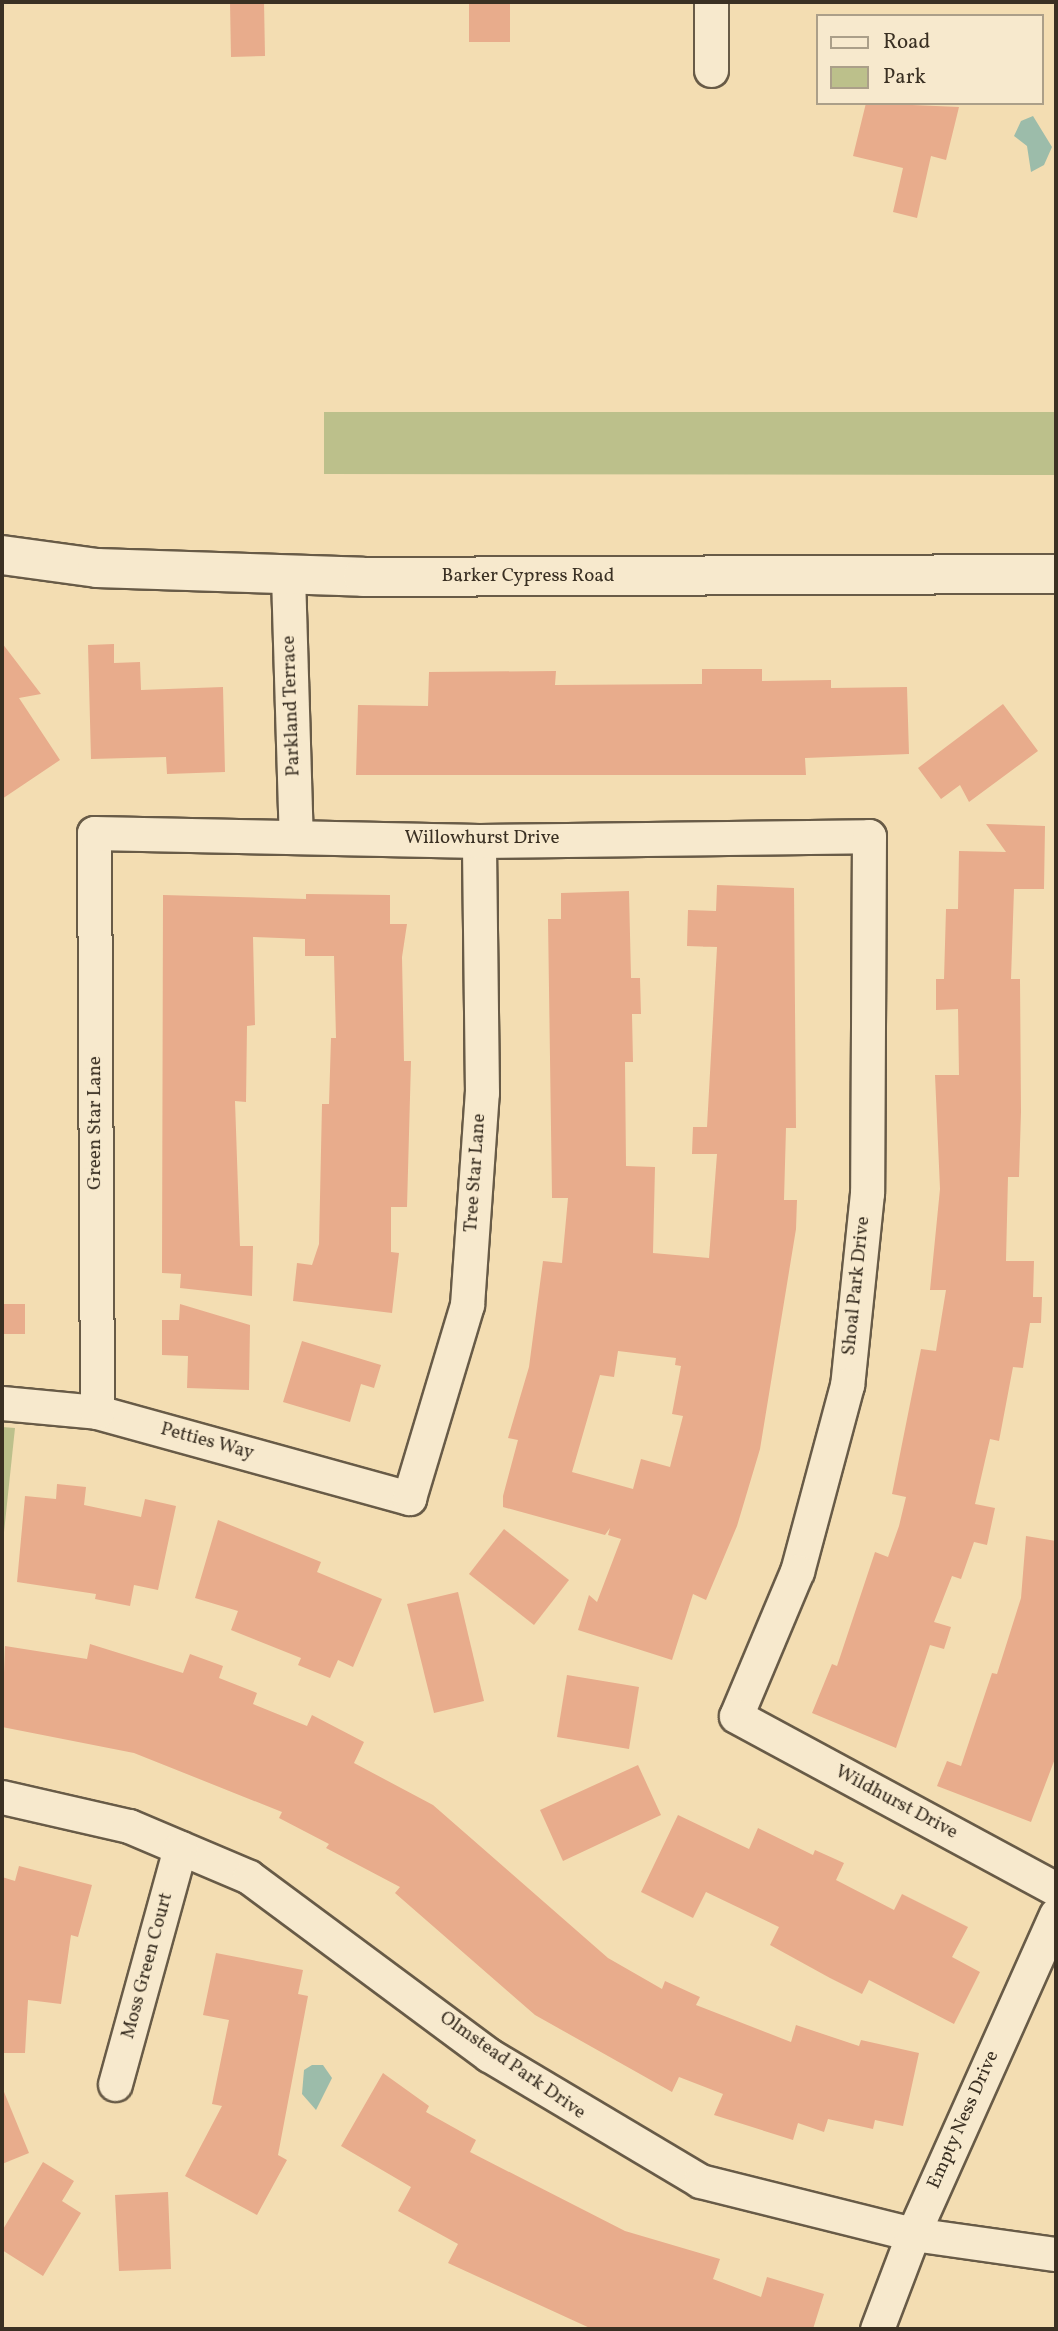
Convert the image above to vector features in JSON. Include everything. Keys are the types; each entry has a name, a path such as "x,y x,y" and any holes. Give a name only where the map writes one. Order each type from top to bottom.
{"street":[{"path":"710,70 711,2"},
{"name":"Barker Cypress Road","path":"2,555 97,568 288,575 1056,574"},
{"name":"Parkland Terrace","path":"288,575 296,837"},
{"name":"Willowhurst Drive","path":"94,833 479,841 869,836"},
{"name":"Green Star Lane","path":"94,833 97,1412"},
{"name":"Shoal Park Drive","path":"736,1716 797,1571 847,1385 867,1193 869,836"},
{"name":"Tree Star Lane","path":"409,1497 467,1305 482,1093 479,841"},
{"name":"Petties Way","path":"2,1403 97,1412 409,1497"},
{"name":"Wildhurst Drive","path":"736,1716 1056,1889"},
{"name":"Olmstead Park Drive","path":"2,1797 128,1826 249,1877 489,2054 699,2181 913,2235 1056,2254"},
{"name":"Moss Green Court","path":"115,2084 180,1848"},
{"name":"Empty Ness Drive","path":"877,2329 913,2235 1056,1914"}],"green space":[{"path":"324,412 1056,412 1056,475 324,474"},
{"path":"2,1427 15,1428 2,1551"}],"shaded area":[{"path":"1033,116 1052,147 1044,165 1031,172 1027,146 1014,136 1021,121"},
{"path":"312,2065 323,2065 332,2078 316,2110 302,2094 304,2070"}],"building":[{"path":"230,2 264,2 265,56 231,57"},
{"path":"469,2 510,2 510,42 469,42"},
{"path":"866,105 959,107 946,160 931,156 917,218 893,212 903,168 853,156"},
{"path":"2,643 41,694 19,698 60,760 2,799"},
{"path":"114,644 114,663 140,662 141,690 223,687 225,772 167,774 166,757 91,759 88,645"},
{"path":"702,669 762,669 762,681 831,680 831,688 907,687 909,754 805,758 806,775 356,775 358,705 428,706 429,672 556,671 555,685 702,684"},
{"path":"1003,704 1038,751 969,802 960,785 941,799 918,768"},
{"path":"986,824 1045,826 1044,889 1014,889 1011,979 1020,979 1021,1112 1019,1177 1008,1177 1006,1261 1034,1261 1033,1297 1042,1297 1041,1323 1030,1323 1023,1368 1013,1367 999,1441 990,1439 975,1504 995,1508 987,1545 974,1542 961,1579 952,1576 934,1622 951,1627 944,1649 930,1645 896,1748 812,1713 832,1664 837,1666 875,1552 888,1557 899,1526 906,1497 892,1494 921,1349 936,1351 946,1290 930,1290 940,1189 935,1075 959,1075 958,1009 936,1010 936,979 944,979 946,909 958,909 959,851 1006,852"},
{"path":"717,885 794,888 796,1128 786,1128 784,1200 797,1200 796,1229 760,1449 737,1526 706,1600 693,1594 672,1660 578,1630 589,1595 597,1602 621,1539 608,1535 610,1528 605,1535 503,1507 503,1496 518,1440 508,1438 529,1367 543,1261 562,1263 568,1198 552,1198 548,919 561,919 561,893 629,891 631,978 640,978 641,1014 632,1014 633,1062 625,1062 626,1166 655,1167 653,1253 709,1258 717,1154 692,1154 693,1127 707,1127 717,947 687,946 688,910 716,911","holes":["618,1351 676,1358 675,1365 681,1366 672,1414 683,1416 670,1467 641,1459 633,1489 572,1472 600,1375 614,1377"]},
{"path":"306,894 390,895 390,924 407,924 402,957 404,1061 411,1061 407,1207 391,1207 391,1252 399,1253 392,1313 293,1301 297,1263 312,1265 319,1244 322,1104 329,1104 331,1038 336,1038 334,956 305,956 305,939 253,937 255,1025 247,1026 246,1102 235,1101 240,1246 253,1246 252,1296 180,1288 181,1274 162,1273 163,895 306,899"},
{"path":"2,1304 25,1304 25,1334 2,1334"},
{"path":"180,1304 250,1325 249,1390 187,1388 188,1356 162,1355 162,1320 179,1320"},
{"path":"302,1341 381,1365 374,1388 361,1384 350,1422 283,1402"},
{"path":"57,1484 86,1487 84,1505 141,1517 145,1499 176,1506 158,1590 134,1585 130,1606 95,1599 96,1594 17,1582 25,1496 56,1499"},
{"path":"218,1520 321,1562 317,1572 382,1599 353,1667 338,1660 330,1678 298,1665 301,1658 231,1630 238,1611 195,1598"},
{"path":"504,1529 569,1580 534,1625 469,1574"},
{"path":"1026,1536 1056,1541 1056,1756 1031,1822 937,1786 947,1761 961,1766 992,1673 997,1674 1021,1598"},
{"path":"458,1592 484,1701 434,1713 407,1604"},
{"path":"90,1644 183,1673 190,1654 223,1666 219,1678 257,1693 253,1704 307,1726 312,1715 364,1742 354,1763 433,1805 608,1958 662,1989 665,1981 700,1997 696,2005 791,2042 796,2025 859,2046 861,2040 919,2053 903,2126 875,2120 873,2129 828,2119 824,2132 798,2123 793,2140 714,2115 723,2094 679,2077 672,2092 535,2015 395,1893 400,1887 326,1848 329,1844 279,1818 282,1812 134,1753 2,1727 5,1646 87,1659"},
{"path":"567,1675 639,1687 629,1749 557,1737"},
{"path":"638,1765 661,1815 563,1861 540,1810"},
{"path":"678,1815 749,1849 758,1828 813,1855 815,1850 844,1863 836,1880 894,1910 902,1894 968,1927 952,1957 980,1972 954,2024 869,1980 862,1994 830,1978 770,1945 779,1927 706,1892 693,1918 641,1892"},
{"path":"19,1866 92,1885 78,1937 71,1935 61,2004 28,2000 25,2053 2,2053 2,1877 15,1881"},
{"path":"216,1953 303,1970 298,1994 308,1996 278,2155 287,2160 257,2215 185,2176 222,2106 212,2104 229,2020 203,2015"},
{"path":"383,2073 429,2106 426,2112 476,2140 470,2152 625,2231 720,2259 713,2279 761,2297 767,2277 824,2294 813,2329 592,2329 448,2263 458,2244 398,2211 411,2187 341,2146"},
{"path":"2,2087 29,2153 2,2164"},
{"path":"43,2162 74,2181 62,2201 81,2213 43,2276 2,2250 2,2231"},
{"path":"168,2192 171,2269 119,2271 115,2195"}]}
